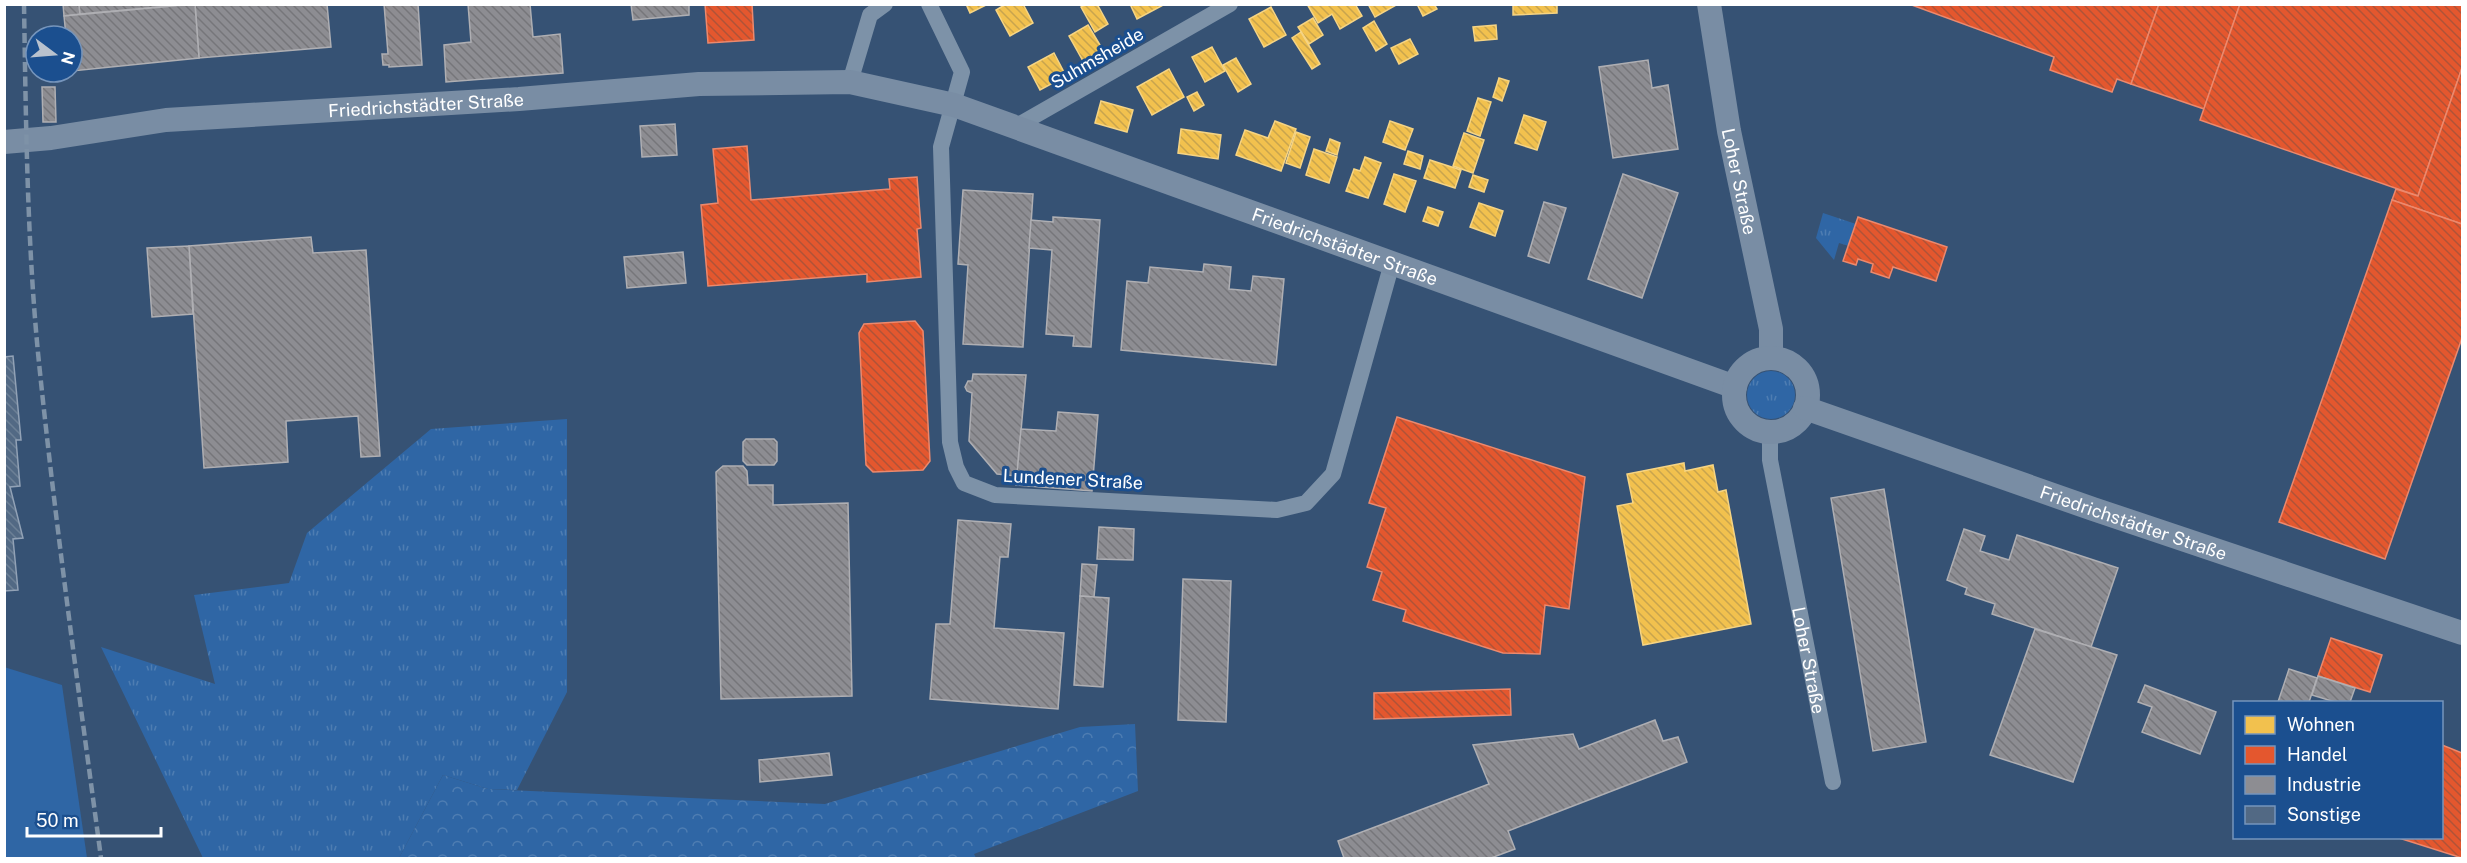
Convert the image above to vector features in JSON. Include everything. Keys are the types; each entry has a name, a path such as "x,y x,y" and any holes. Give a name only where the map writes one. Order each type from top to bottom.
{"street":[{"path":"850,82 870,15 885,4"},
{"path":"929,4 962,72 954,105"},
{"name":"Suhmsheide","path":"1016,127 1230,4"},
{"name":"Loher Straße","path":"1709,4 1729,131 1771,329 1771,358"},
{"name":"Friedrichstädter Straße","path":"4,142 51,138 166,120 519,99 699,84 850,82 954,105 1735,387"},
{"name":"Lundener Straße","path":"954,105 941,147 950,442 956,467 964,483 995,495 1277,510 1306,503 1333,474 1392,263"},
{"path":"1771,358 1793,366 1803,378 1807,393 1805,408 1795,423 1788,428 1770,432 1756,429 1744,421 1736,409 1735,387 1745,369 1757,361 1771,358"},
{"name":"Friedrichstädter Straße","path":"1805,408 2093,509 2463,633"},
{"name":"Loher Straße","path":"1770,432 1770,460 1833,782"}],"green space":[{"path":"1823,213 1856,224 1849,246 1839,243 1834,260 1816,238"},
{"path":"1766,371 1776,371 1791,381 1795,395 1794,404 1785,415 1776,419 1766,419 1751,409 1747,400 1747,390 1757,375"},
{"path":"567,419 567,692 517,790 488,789 443,775 399,858 203,858 101,647 215,684 194,595 289,583 307,533 431,429"},
{"path":"4,667 62,685 87,858 5,858"},
{"path":"1135,724 1138,791 974,854 976,858 399,858 443,775 488,789 825,804 1080,727"}],"building: Wohnen":[{"path":"966,4 988,4 970,13"},
{"path":"1006,4 1023,4 1033,23 1010,36 996,10"},
{"path":"1086,4 1097,4 1108,24 1095,32 1081,7"},
{"path":"1130,4 1165,4 1137,19"},
{"path":"1307,4 1355,4 1362,16 1340,29 1332,14 1318,23"},
{"path":"1368,4 1398,4 1375,17"},
{"path":"1417,4 1434,4 1437,9 1423,16"},
{"path":"1513,4 1557,4 1557,13 1513,15"},
{"path":"1271,7 1286,35 1264,47 1249,19"},
{"path":"1313,18 1323,35 1309,44 1298,27"},
{"path":"1374,21 1387,44 1376,51 1363,28"},
{"path":"1088,25 1103,50 1083,61 1069,36"},
{"path":"1496,25 1497,39 1475,41 1473,27"},
{"path":"1301,32 1320,64 1312,69 1292,38"},
{"path":"1410,39 1418,54 1399,64 1391,48"},
{"path":"1212,47 1225,71 1205,82 1192,57"},
{"path":"1054,53 1066,76 1040,90 1028,67"},
{"path":"1236,58 1251,84 1238,92 1223,65"},
{"path":"1169,69 1184,97 1152,115 1137,87"},
{"path":"1499,78 1509,81 1502,101 1493,97"},
{"path":"1197,92 1204,105 1194,111 1187,97"},
{"path":"1478,98 1491,102 1480,136 1467,131"},
{"path":"1101,101 1133,110 1127,132 1095,123"},
{"path":"1524,115 1546,122 1537,150 1515,143"},
{"path":"1275,121 1296,129 1281,171 1236,155 1245,130 1268,138"},
{"path":"1390,121 1413,129 1405,150 1383,142"},
{"path":"1181,129 1221,135 1218,159 1178,153"},
{"path":"1296,132 1310,137 1300,168 1286,163"},
{"path":"1464,133 1484,140 1473,173 1453,166"},
{"path":"1330,139 1340,143 1337,155 1326,151"},
{"path":"1314,149 1337,157 1329,183 1306,175"},
{"path":"1408,151 1423,156 1420,169 1404,164"},
{"path":"1365,157 1381,163 1368,198 1346,191 1354,169 1360,171"},
{"path":"1430,160 1461,170 1455,188 1424,178"},
{"path":"1394,174 1416,181 1405,212 1384,204"},
{"path":"1473,175 1488,180 1484,192 1469,187"},
{"path":"1479,203 1503,211 1495,236 1470,227"},
{"path":"1428,207 1443,212 1438,226 1423,221"},
{"path":"1684,463 1685,471 1713,465 1718,492 1726,490 1751,624 1643,645 1617,506 1633,503 1627,474"}],"building: Handel":[{"path":"705,4 752,4 754,40 708,43"},
{"path":"1909,4 2159,4 2131,84 2117,79 2112,92 2050,70 2054,57"},
{"path":"2159,4 2240,4 2204,109 2131,84"},
{"path":"2240,4 2462,4 2462,68 2418,196 2200,120"},
{"path":"2462,68 2462,224 2392,200 2396,189 2418,196"},
{"path":"747,146 751,200 890,189 889,179 917,177 921,228 917,229 921,277 867,282 867,274 708,286 701,205 718,203 713,149"},
{"path":"2392,200 2462,224 2462,338 2385,559 2279,522"},
{"path":"1858,217 1947,247 1936,281 1893,267 1889,278 1871,272 1873,264 1858,259 1856,265 1843,261"},
{"path":"915,321 923,331 930,461 923,470 873,472 866,465 859,333 864,324"},
{"path":"1397,417 1585,477 1569,609 1545,605 1540,654 1503,653 1403,621 1406,610 1373,600 1382,572 1367,567 1386,508 1369,503"},
{"path":"2331,638 2382,655 2370,692 2318,676"},
{"path":"1510,689 1511,715 1374,719 1374,693"},
{"path":"2443,745 2462,753 2462,858 2402,839 2443,839"}],"building: Industrie":[{"path":"63,4 79,4 80,14 64,16"},
{"path":"79,4 192,4 80,14"},
{"path":"195,4 327,4 331,47 199,58"},
{"path":"195,4 199,58 84,70 84,24 65,24 64,16"},
{"path":"384,4 418,4 422,65 389,67 389,65 383,65 382,54 388,54"},
{"path":"468,4 530,4 533,37 560,34 563,73 446,82 444,45 471,42"},
{"path":"631,4 689,4 689,15 633,20"},
{"path":"1648,60 1652,88 1668,85 1678,149 1613,158 1599,67"},
{"path":"42,87 55,87 56,122 43,122"},
{"path":"675,124 677,155 642,157 640,126"},
{"path":"1623,174 1678,193 1642,298 1588,279"},
{"path":"963,190 1033,194 1023,347 963,344 968,265 958,264"},
{"path":"1544,202 1566,208 1549,263 1528,256"},
{"path":"1053,217 1100,220 1091,347 1073,346 1074,336 1046,334 1052,250 1029,248 1031,220 1053,222"},
{"path":"311,237 313,253 366,250 380,456 361,457 358,416 286,421 288,462 204,468 189,246"},
{"path":"189,246 193,314 152,317 147,248"},
{"path":"683,252 686,283 627,288 624,257"},
{"path":"1204,264 1231,267 1229,289 1251,291 1253,276 1284,279 1276,365 1121,350 1127,281 1148,283 1150,267 1203,272"},
{"path":"973,374 1026,375 1017,476 997,474 969,441 972,393 965,387 968,381 972,381"},
{"path":"1058,412 1098,415 1092,491 1016,485 1021,429 1056,431"},
{"path":"746,439 774,439 777,442 777,461 774,465 747,465 743,461 743,442"},
{"path":"723,466 743,466 747,471 748,485 773,485 773,505 848,503 852,696 721,699 716,472"},
{"path":"1884,489 1926,742 1873,751 1831,498"},
{"path":"958,520 1011,524 1008,557 1000,557 994,628 1064,633 1058,709 930,699 936,624 950,624"},
{"path":"1099,527 1134,529 1133,560 1097,559"},
{"path":"1964,529 1985,536 1980,551 2009,560 2017,535 2118,568 2091,647 1992,614 1995,604 1965,594 1967,588 1947,580"},
{"path":"1082,564 1097,565 1094,597 1080,596"},
{"path":"1183,579 1231,581 1226,722 1178,720"},
{"path":"1080,596 1109,598 1103,687 1074,685"},
{"path":"2035,629 2117,655 2073,782 1990,755"},
{"path":"2289,669 2317,678 2309,701 2278,701"},
{"path":"2318,676 2355,688 2350,701 2332,701 2312,695"},
{"path":"2145,685 2216,712 2200,754 2142,732 2152,707 2138,702"},
{"path":"1655,720 1663,741 1678,737 1687,762 1508,831 1515,849 1491,858 1344,858 1338,841 1489,784 1473,745 1573,734 1579,749"},
{"path":"829,753 832,775 760,782 759,760"}],"building: Sonstige":[{"path":"13,356 21,440 16,440 20,486 10,487 23,538 13,539 18,590 4,591 4,357"}],"railway":[{"path":"24,4 26,139 39,363 60,549 101,858"}]}
